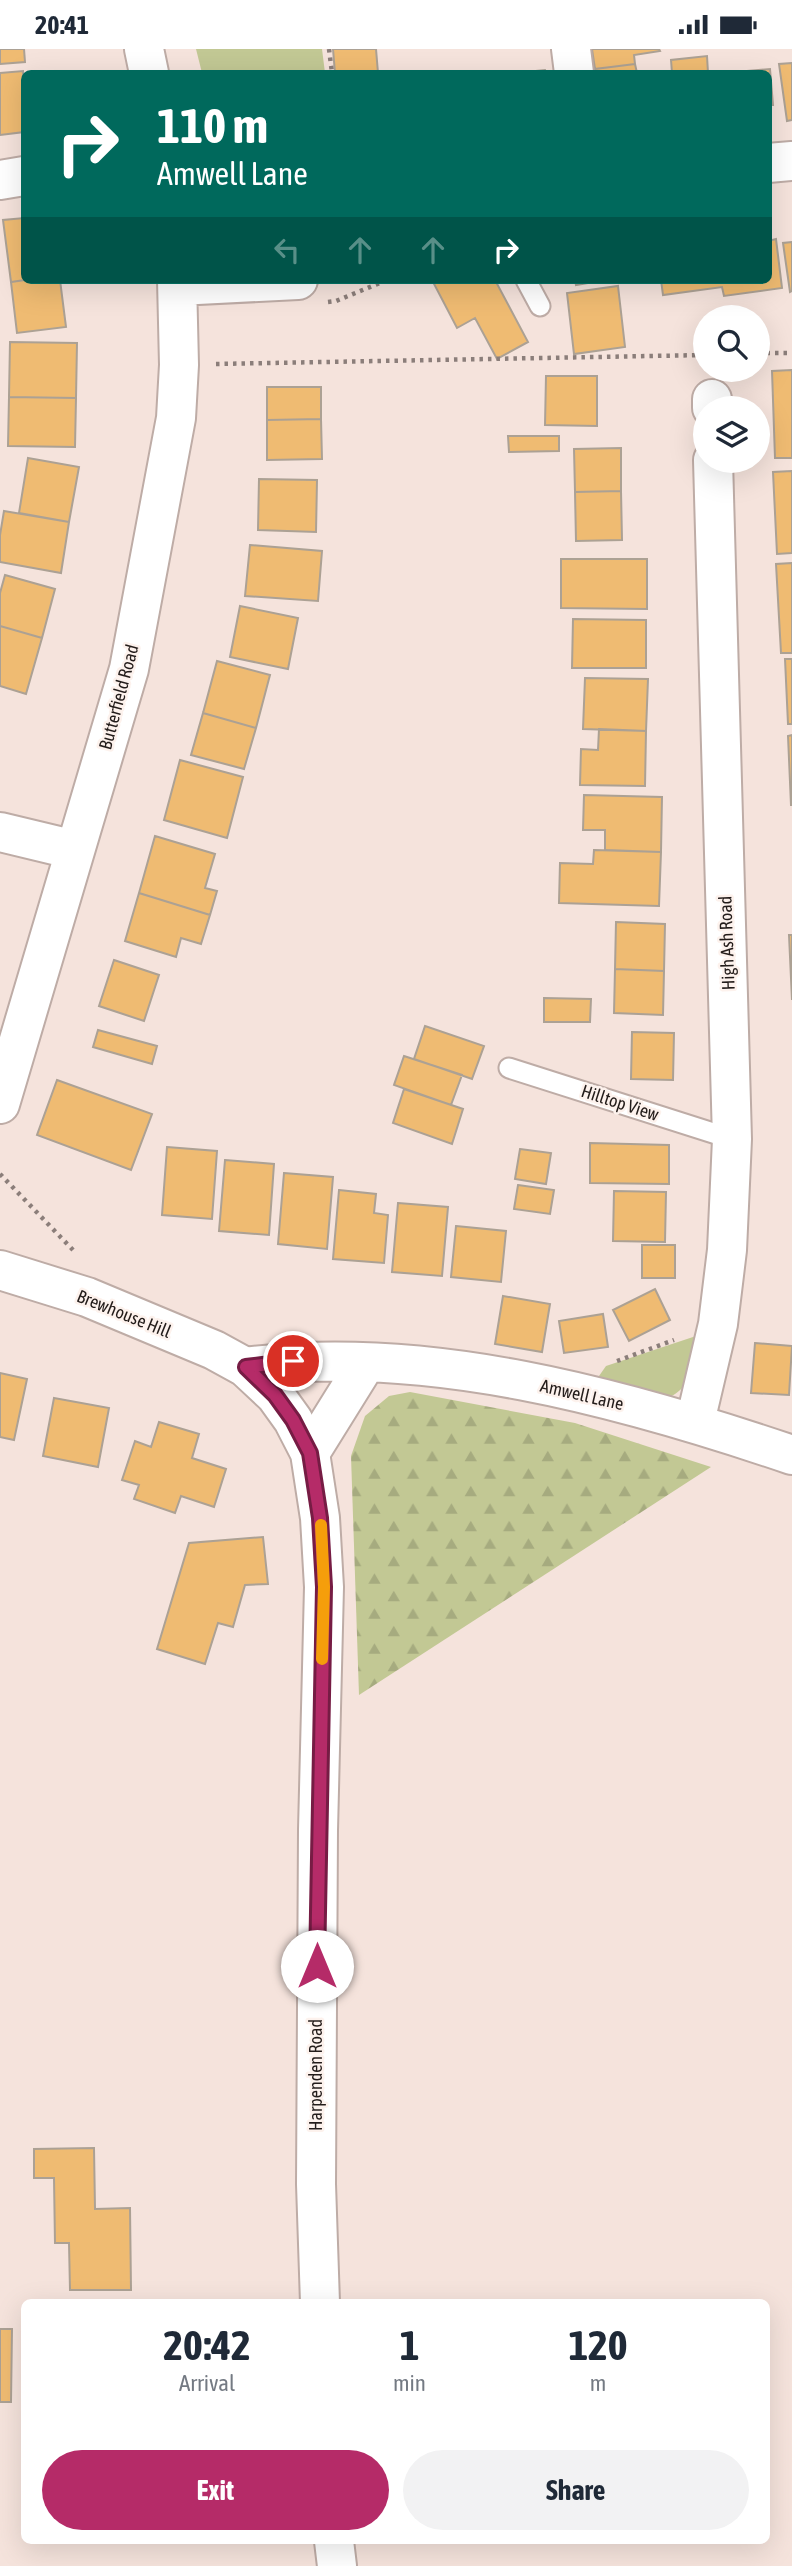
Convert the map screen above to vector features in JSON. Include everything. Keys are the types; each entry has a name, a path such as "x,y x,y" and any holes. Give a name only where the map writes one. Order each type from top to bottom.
{"street":[{"path":"144,49 148,70"},
{"path":"571,49 574,70"},
{"path":"772,163 792,161"},
{"path":"0,180 21,176"},
{"name":"Butterfield Road","path":"0,1104 129,669 176,418 179,365 177,284"},
{"name":"High Ash Road","path":"695,1422 718,1324 727,1250 732,1139 713,473"},
{"path":"0,832 75,850"},
{"name":"Brewhouse Hill","path":"0,1270 87,1297 214,1350 246,1367"},
{"name":"Amwell Lane","path":"246,1367 293,1361 437,1366 577,1393 695,1422 792,1455"},
{"path":"310,1453 366,1363"},
{"name":"Harpenden Road","path":"246,1367 275,1395 293,1420 310,1453 320,1518 324,1587 318,1830 316,2184 320,2299"},
{"path":"334,2544 337,2566"}],"lane":[{"path":"528,284 540,306"},
{"name":"Hilltop View","path":"509,1068 732,1139"}],"path":[{"path":"329,49 332,70"},
{"path":"770,353 792,353"},
{"path":"179,365 693,355"},
{"path":"0,1174 95,1273 87,1297"},
{"path":"577,1393 600,1367 718,1324"}],"green space":[{"path":"196,49 322,49 325,70 201,70"},
{"path":"699,1335 689,1377 681,1389 671,1396 659,1400 645,1399 592,1386 606,1366"},
{"path":"410,1392 575,1423 711,1467 359,1695 351,1456 365,1416 389,1396"}],"building":[{"path":"0,49 24,49 25,62 0,64"},
{"path":"333,49 376,49 378,70 335,70"},
{"path":"592,49 660,51 634,55 635,64 595,69"},
{"path":"707,56 708,70 672,70 671,60"},
{"path":"792,63 792,120 787,121 779,64"},
{"path":"635,64 636,70 595,70"},
{"path":"21,71 21,132 0,135 0,73"},
{"path":"21,218 21,281 11,282 3,220"},
{"path":"776,239 782,288 724,296 722,287 663,295 662,284 772,284 772,240"},
{"path":"792,242 792,291 790,292 783,243"},
{"path":"11,282 61,284 66,327 17,333"},
{"path":"434,284 497,284 528,342 497,359 475,318 457,328"},
{"path":"618,286 625,347 574,354 567,293"},
{"path":"10,342 77,343 76,398 9,397"},
{"path":"792,370 792,458 775,458 772,371"},
{"path":"546,376 597,376 597,426 545,425"},
{"path":"267,387 321,387 321,419 267,420"},
{"path":"9,397 76,398 75,447 8,446"},
{"path":"321,419 322,459 267,460 267,420"},
{"path":"508,436 559,436 559,451 509,452"},
{"path":"621,448 621,491 575,492 574,449"},
{"path":"28,458 79,467 69,522 19,513"},
{"path":"792,471 792,553 777,554 773,472"},
{"path":"259,479 317,480 316,532 258,530"},
{"path":"621,491 622,540 576,541 575,492"},
{"path":"4,511 69,522 61,573 0,562 0,535"},
{"path":"250,545 322,551 318,601 245,596"},
{"path":"561,559 647,559 647,609 561,608"},
{"path":"792,563 792,653 781,653 776,564"},
{"path":"5,575 55,589 42,638 0,626 0,593"},
{"path":"240,606 298,618 288,669 230,657"},
{"path":"573,619 646,620 646,668 572,668"},
{"path":"0,626 42,638 26,694 0,686"},
{"path":"785,659 792,659 792,724 788,724"},
{"path":"217,661 270,675 256,728 203,713"},
{"path":"585,678 648,679 646,731 583,729"},
{"path":"203,713 256,728 244,769 191,755"},
{"path":"599,729 646,731 645,786 580,785 581,749 598,750"},
{"path":"792,735 792,805 791,805 788,736"},
{"path":"180,760 243,777 227,838 164,820"},
{"path":"584,795 662,797 661,852 605,850 605,830 583,830"},
{"path":"155,836 215,854 205,888 217,891 210,915 139,893"},
{"path":"594,850 661,852 659,906 559,903 560,863 593,864"},
{"path":"139,893 210,915 201,944 181,938 176,957 125,941"},
{"path":"616,922 665,924 664,971 615,969"},
{"path":"789,935 792,935 792,1000"},
{"path":"114,960 159,975 144,1021 99,1006"},
{"path":"615,969 664,971 663,1015 614,1013"},
{"path":"544,998 591,999 590,1022 544,1022"},
{"path":"425,1026 484,1046 472,1079 414,1059"},
{"path":"98,1030 157,1046 152,1064 93,1047"},
{"path":"632,1032 674,1033 673,1080 631,1079"},
{"path":"404,1056 462,1075 451,1105 394,1085"},
{"path":"57,1080 152,1114 131,1170 37,1135"},
{"path":"404,1089 463,1109 452,1144 393,1123"},
{"path":"590,1143 669,1145 669,1184 590,1183"},
{"path":"167,1147 217,1151 212,1219 162,1215"},
{"path":"520,1149 551,1153 546,1184 515,1179"},
{"path":"225,1160 274,1164 269,1235 219,1231"},
{"path":"284,1173 333,1177 327,1249 278,1244"},
{"path":"518,1185 554,1190 550,1214 514,1209"},
{"path":"339,1190 376,1194 374,1213 388,1215 384,1263 333,1259"},
{"path":"614,1191 666,1192 665,1242 613,1241"},
{"path":"398,1203 448,1207 442,1276 392,1272"},
{"path":"456,1226 506,1231 501,1282 451,1277"},
{"path":"642,1245 675,1245 675,1278 642,1278"},
{"path":"655,1289 670,1320 629,1341 613,1310"},
{"path":"503,1296 550,1304 542,1352 495,1344"},
{"path":"603,1314 608,1347 564,1353 559,1321"},
{"path":"755,1343 792,1346 789,1395 751,1393"},
{"path":"0,1373 27,1379 14,1440 0,1437"},
{"path":"54,1398 109,1408 98,1467 43,1456"},
{"path":"159,1422 199,1434 192,1458 226,1469 214,1507 181,1496 175,1513 134,1499 139,1485 122,1480 135,1441 151,1447"},
{"path":"263,1537 268,1584 245,1585 233,1627 218,1623 205,1664 157,1649 189,1543"},
{"path":"94,2148 95,2209 130,2208 131,2290 70,2290 69,2243 55,2243 54,2178 34,2178 34,2149"},
{"path":"0,2329 12,2329 11,2402 0,2402"}],"slow traffic":[{"path":"321,1525 324,1587 322,1659"}],"route":[{"path":"293,1361 246,1367 275,1395 293,1420 310,1453 320,1518 324,1587 317,1966"}]}
